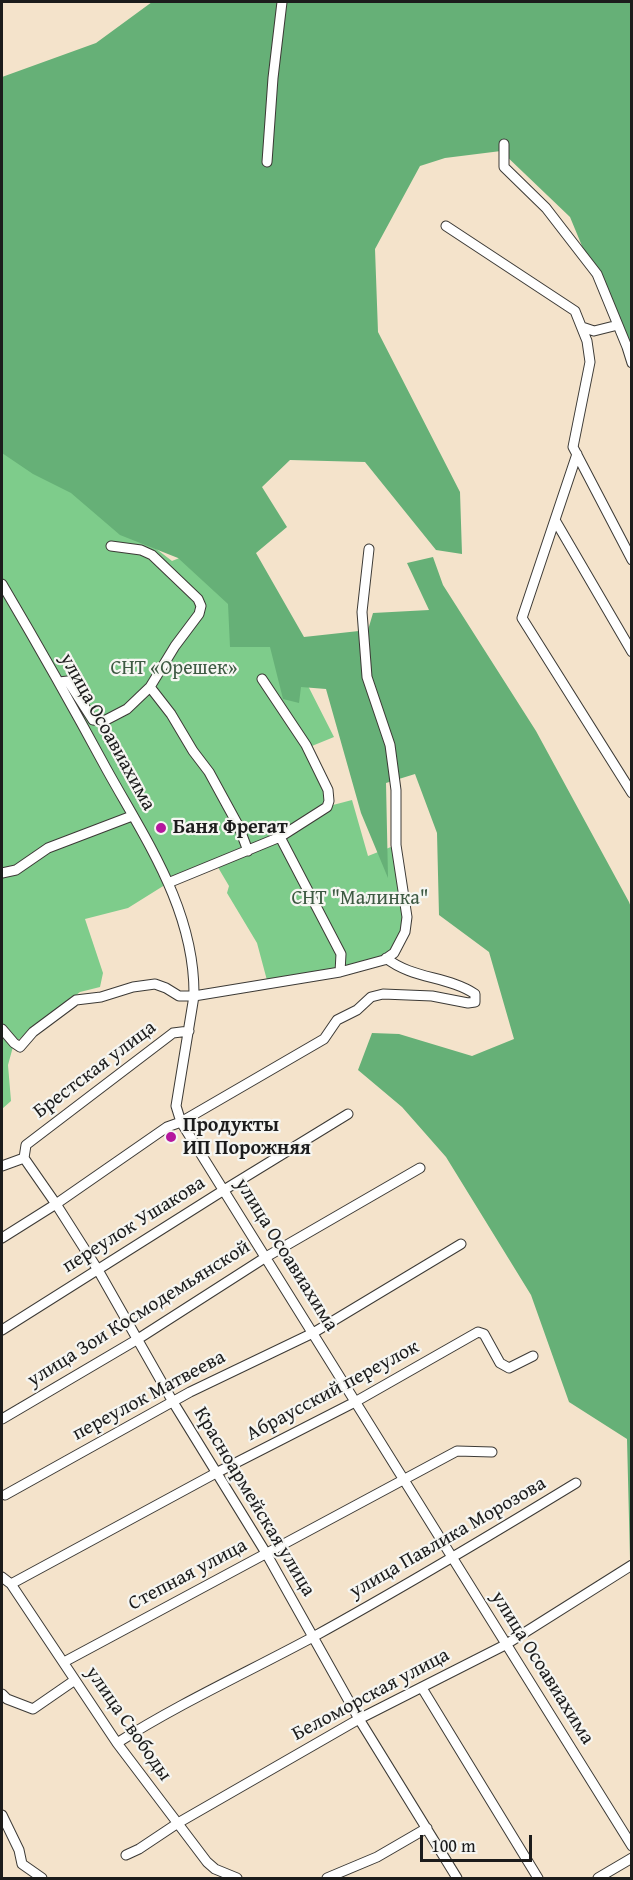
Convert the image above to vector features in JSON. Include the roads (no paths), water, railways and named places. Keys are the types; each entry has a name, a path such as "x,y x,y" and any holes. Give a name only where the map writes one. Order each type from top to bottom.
{"street":[{"path":"267,162 273,78 282,2"},
{"path":"504,144 504,167 546,208 597,274 632,363"},
{"path":"446,226 575,311 587,341 590,362 573,447 632,560"},
{"path":"582,327 594,331 618,325"},
{"path":"577,454 522,618 632,793"},
{"path":"555,520 632,652"},
{"path":"59,682 68,681 93,720 104,721 127,708 150,687 175,646 199,614 201,606 198,599 153,555 141,550 111,546"},
{"path":"2,1029 20,1047 33,1032 66,1009 76,999 101,997 133,987 154,984 179,996 194,996 340,972 386,958 394,952 405,932 407,917 396,845 396,790 390,745 367,677 362,612 369,549"},
{"name":"улица Осоавиахима","path":"2,584 162,867 184,921 192,956 194,996 176,1106 181,1122 632,1846"},
{"path":"168,883 280,837 327,807 328,790 306,745 262,679"},
{"path":"150,687 171,714 193,751 209,772 239,827 248,851"},
{"path":"2,873 16,870 48,848 132,816"},
{"path":"280,837 341,954 340,972"},
{"path":"2,1238 56,1204 167,1127 181,1122 324,1039 337,1020 357,1010 371,997 383,994 432,996 468,1004 475,1002 475,994 465,987 416,974 386,958"},
{"name":"Брестская улица","path":"24,1158 26,1145 173,1033 189,1031"},
{"name":"переулок Ушакова","path":"2,1330 348,1114"},
{"path":"2,1166 24,1158"},
{"name":"Красноармейская улица","path":"24,1158 98,1270 173,1402 266,1553 359,1719 457,1878"},
{"name":"улица Зои Космодемьянской","path":"2,1419 138,1339 266,1257 420,1168"},
{"name":"переулок Матвеева","path":"5,1495 173,1402 313,1333 461,1244"},
{"name":"Абраусский переулок","path":"11,1584 216,1473 355,1402 478,1332 484,1334 500,1363 509,1368 533,1356"},
{"name":"Степная улица","path":"64,1662 457,1451 492,1452"},
{"name":"улица Павлика Морозова","path":"117,1743 190,1700 312,1637 452,1559 576,1483"},
{"name":"Беломорская улица","path":"126,1855 359,1719 506,1645 632,1565"},
{"name":"улица Свободы","path":"2,1577 11,1584 117,1743 207,1862 215,1869 237,1878"},
{"path":"2,1694 7,1699 33,1709 75,1680"},
{"path":"422,1688 538,1878"},
{"path":"2,1815 22,1864 42,1878"},
{"path":"327,1878 377,1857 427,1828"},
{"path":"598,1878 632,1858"}],"place":[{"name":"Баня Фрегат","path":"161,828"},
{"name":"Продукты ИП Порожняя","path":"171,1137"}],"park label":[{"name":"СНТ «Орешек»","path":"174,669"},
{"name":"СНТ \"Малинка\"","path":"360,899"}]}
